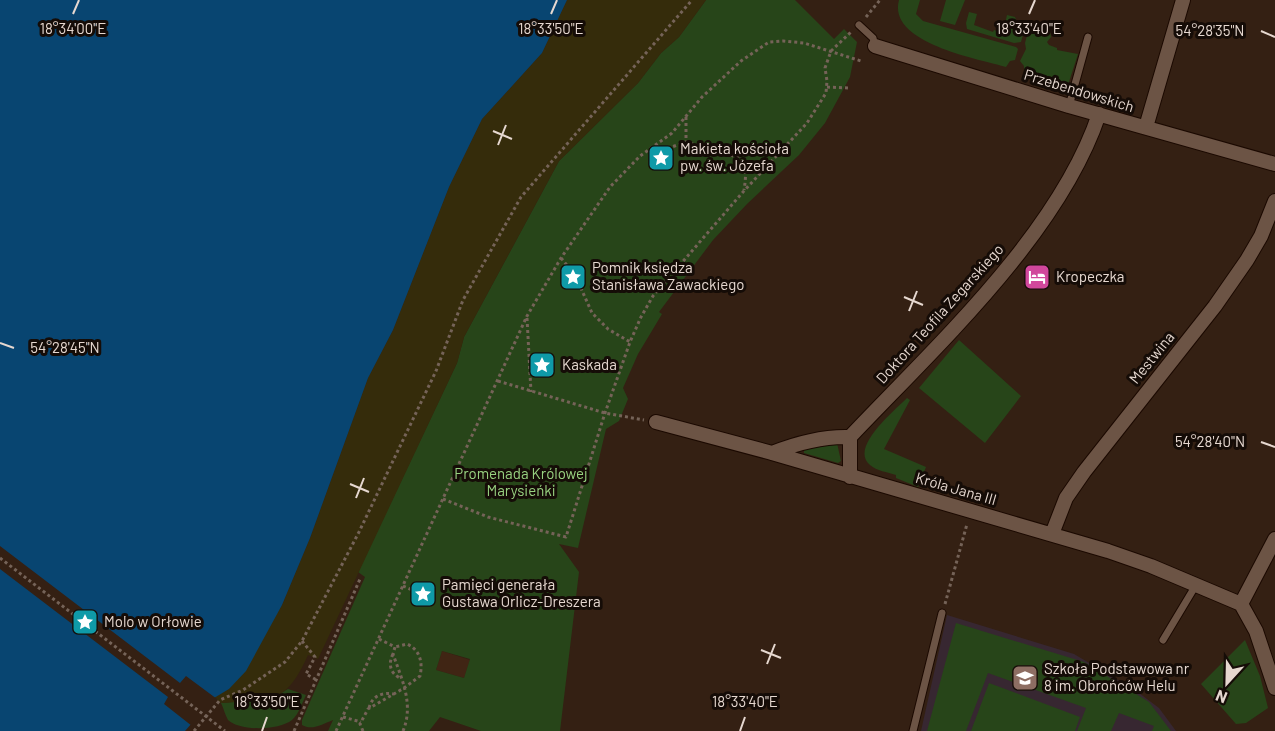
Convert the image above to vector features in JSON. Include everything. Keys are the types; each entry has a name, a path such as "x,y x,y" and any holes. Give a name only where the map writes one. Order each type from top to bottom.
{"street":[{"path":"1146,128 1183,0"},
{"name":"Przebendowskich","path":"875,46 1146,128 1275,164"},
{"name":"Doktora Teofila Zegarskiego","path":"850,437 1001,275 1042,220 1070,177 1095,129 1100,114"},
{"name":"Mestwina","path":"1052,534 1066,498 1084,472 1215,306 1247,260 1275,201"},
{"name":"Króla Jana III","path":"656,422 1052,534 1151,566 1241,604"},
{"path":"772,453 793,445 835,436 850,437 850,477"},
{"path":"1275,539 1241,604 1256,631 1275,688"}],"lane":[{"path":"859,25 873,38 875,46"},
{"path":"1069,105 1088,37"},
{"path":"1163,640 1196,585"},
{"path":"913,731 942,612"}],"path":[{"path":"194,731 220,700 243,690 285,662 302,641 359,532 430,382 463,300 521,197 692,0"},
{"path":"336,731 526,316 561,258 610,187 640,156 672,133 702,97 741,61 769,42 783,40 804,43 861,61"},
{"path":"443,499 488,516 566,537 630,342 653,296 743,192 807,123 823,100 826,87 825,68 831,51"},
{"path":"826,87 850,88"},
{"path":"686,116 686,142"},
{"path":"656,146 666,149 686,142 730,153 740,158 746,175 743,192"},
{"path":"730,153 764,153 784,148"},
{"path":"561,258 574,275 592,313 608,330 630,342"},
{"path":"526,316 531,392"},
{"path":"498,381 605,413 656,422"},
{"path":"942,612 970,510"},
{"path":"0,558 223,730"},
{"path":"294,731 360,579"},
{"path":"403,586 419,593"},
{"path":"368,710 420,676 421,659 413,647 406,644 395,646 379,639"},
{"path":"302,641 315,657 306,674 315,679"},
{"path":"395,646 390,663 391,669 401,679"},
{"path":"393,654 409,711 403,731"},
{"path":"363,731 360,724 374,698 387,693 394,694"},
{"path":"343,717 361,722"}],"shaded area":[{"name":"Szkoła Podstawowa nr 8 im. Obrońców Helu","path":"947,615 1074,654 1135,690 1159,708 1176,731 921,731"},
{"path":"442,651 470,660 464,678 436,670"}],"green space":[{"name":"Promenada Królowej Marysieńki","path":"706,0 795,0 834,39 844,29 857,42 850,77 825,123 799,155 713,240 659,312 662,314 638,354 623,388 628,399 619,421 606,429 578,548 559,544 579,572 560,731 481,731 440,717 429,731 328,731 333,720 314,727 302,725 302,720 365,577 358,572 457,363 464,337 559,161 638,83 661,53 679,37","holes":["442,651 470,659 464,678 436,670"]},
{"path":"899,0 920,0 916,14 923,21 1016,47 1018,49 1015,60 1010,61 1006,67 937,47 920,38 907,27 899,15"},
{"path":"946,0 965,0 955,25 940,21"},
{"path":"969,12 977,14 974,25 993,32 994,30 1003,33 1007,15 1015,17 1017,22 1025,27 1021,42 1014,43 967,29"},
{"path":"1029,28 1050,32 1051,37 1047,42 1057,50 1078,54 1068,85 1024,72 1024,66 1020,61 1026,49 1025,43"},
{"path":"959,340 1021,396 985,443 919,388"},
{"path":"907,398 910,400 884,449 926,467 918,487 896,478 896,475 873,467 865,458 865,449 876,430"},
{"path":"837,443 841,461 838,463 804,453 804,449"},
{"name":"Szkoła Podstawowa nr 8 im. Obrońców Helu","path":"956,623 1084,662 1149,702 1171,731 1152,731 1154,726 1119,713 1111,731 1077,731 1086,708 988,673 966,731 927,731"},
{"path":"1245,640 1260,676 1268,708 1246,723 1236,724 1201,684"},
{"path":"989,683 1080,717 1075,731 971,731"},
{"path":"288,689 306,695 294,718 278,726 249,728 233,724 228,720 221,703 271,699"}],"sand":[{"path":"567,0 706,0 679,37 661,53 638,83 559,161 464,337 457,363 318,659 308,655 292,683 284,692 275,697 221,703 214,697 229,689 282,605 310,538 368,378 393,330 449,187 482,119 542,53"}],"water":[{"path":"0,0 567,0 542,53 482,119 449,187 393,330 368,378 310,538 282,605 246,671 229,689 214,698 185,731 0,731"}],"pier":[{"name":"Molo w Orłowie","path":"0,546 180,683 186,676 217,699 192,726 164,704 168,697 0,569"}],"place":[{"name":"Makieta kościoła pw. św. Józefa","path":"661,158"},
{"name":"Pomnik księdza Stanisława Zawackiego","path":"573,277"},
{"name":"Kropeczka","path":"1037,277"},
{"name":"Kaskada","path":"542,365"},
{"name":"Pamięci generała Gustawa Orlicz-Dreszera","path":"423,594"},
{"name":"Molo w Orłowie","path":"85,622"},
{"name":"Szkoła Podstawowa nr 8 im. Obrońców Helu","path":"1025,678"}]}
